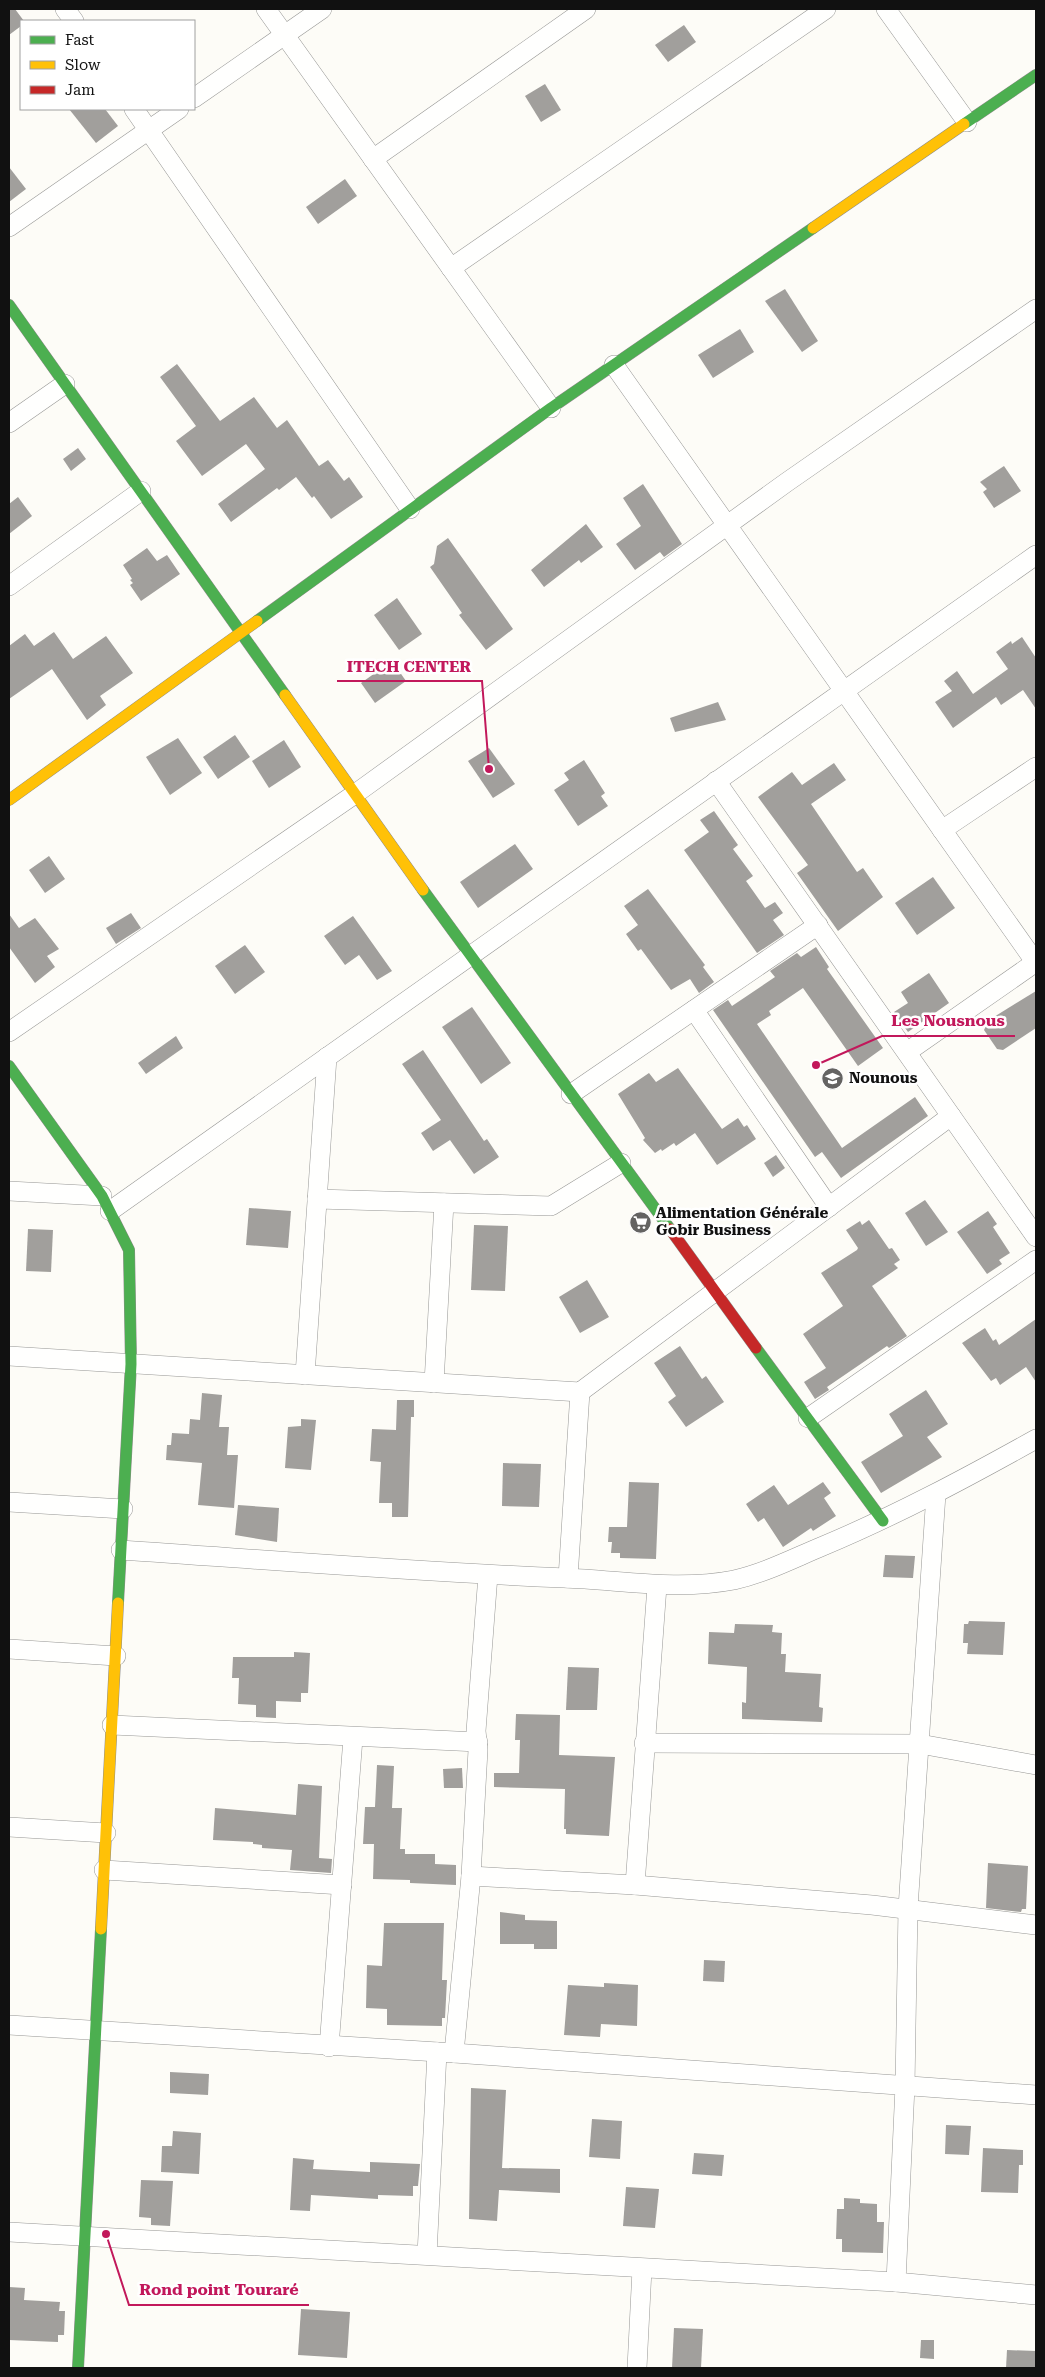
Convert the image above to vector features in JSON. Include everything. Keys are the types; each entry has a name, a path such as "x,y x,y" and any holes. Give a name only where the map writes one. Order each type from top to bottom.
{"street":[{"path":"65,9 73,20"},
{"path":"266,9 551,408"},
{"path":"195,97 322,9"},
{"path":"373,159 586,9"},
{"path":"451,268 826,9"},
{"path":"886,9 967,122"},
{"path":"9,800 551,408 1036,75"},
{"path":"135,110 410,509"},
{"path":"9,227 177,110"},
{"path":"9,305 470,956 883,1521"},
{"path":"9,1032 355,794 727,525 1036,309"},
{"path":"614,365 1036,962 907,1052"},
{"path":"9,423 65,384"},
{"path":"9,586 141,491"},
{"path":"9,1191 106,1204 327,1057 1036,555"},
{"path":"942,830 1036,766"},
{"path":"716,781 1036,1237"},
{"path":"571,1094 818,925"},
{"path":"694,1010 829,1207"},
{"path":"305,1375 327,1057"},
{"path":"9,1066 106,1204 129,1250 131,1364 78,2368"},
{"path":"9,1356 580,1392 951,1116"},
{"path":"317,1199 551,1206 621,1163"},
{"path":"434,1383 444,1203"},
{"path":"808,1418 1036,1260"},
{"path":"568,1578 580,1392"},
{"path":"121,1550 488,1575 568,1578 657,1586 682,1586 746,1577 883,1521 1036,1439"},
{"path":"896,2282 905,2086 908,1908 936,1494"},
{"path":"9,1502 123,1509"},
{"path":"427,2255 445,2052 470,1876 478,1742 476,1731 488,1575"},
{"path":"636,1885 644,1743 657,1586"},
{"path":"9,1649 116,1656"},
{"path":"112,1725 354,1738 478,1742"},
{"path":"329,2047 354,1738"},
{"path":"644,1743 920,1744 1036,1765"},
{"path":"9,1827 106,1833"},
{"path":"104,1870 342,1885"},
{"path":"470,1876 636,1885 908,1908 1036,1925"},
{"path":"9,2025 329,2047 445,2052 1036,2095"},
{"path":"9,2232 896,2282 1036,2295"},
{"path":"637,2368 642,2268"}],"building":[{"path":"9,9 15,9 23,20 20,20 20,27 9,35"},
{"path":"684,25 696,42 668,62 655,45"},
{"path":"545,84 561,110 541,122 525,96"},
{"path":"70,110 106,110 118,126 96,143"},
{"path":"9,167 26,189 9,202"},
{"path":"345,179 357,196 318,224 306,207"},
{"path":"785,289 818,341 802,352 765,301"},
{"path":"740,329 754,352 713,378 698,355"},
{"path":"177,364 220,421 254,397 277,428 287,420 319,466 328,460 344,481 349,477 363,497 331,519 314,496 312,498 296,477 279,490 277,488 231,522 218,504 265,469 246,444 202,476 176,441 196,426 160,377"},
{"path":"78,448 86,459 71,471 63,459"},
{"path":"1004,466 1021,491 994,508 983,492 987,489 980,482"},
{"path":"643,484 682,544 664,557 660,552 635,570 616,544 641,526 623,498"},
{"path":"18,497 32,516 9,534 9,504"},
{"path":"586,524 603,547 581,563 579,560 544,587 531,570"},
{"path":"448,538 513,629 486,650 459,615 462,613 430,567 434,564 437,546"},
{"path":"147,548 157,561 167,555 180,574 141,601 130,585 133,583 130,580 132,579 123,565"},
{"path":"397,598 422,634 399,650 374,615"},
{"path":"54,632 73,659 106,636 133,673 100,696 106,705 87,720 52,669 9,699 9,646 25,634 34,646"},
{"path":"1022,637 1036,658 1036,709 1023,690 1001,705 996,697 953,728 935,702 952,691 944,681 957,671 973,694 1008,669 996,652 1011,641 1012,644"},
{"path":"392,661 406,681 375,703 361,683"},
{"path":"718,702 726,720 675,732 670,718"},
{"path":"235,735 250,757 218,779 203,757"},
{"path":"178,738 202,773 170,795 146,757"},
{"path":"284,740 301,767 269,788 252,761"},
{"path":"489,748 515,784 493,798 468,761"},
{"path":"584,760 605,793 601,796 608,806 578,826 554,790 569,780 564,773"},
{"path":"834,763 846,780 811,804 857,872 863,868 883,897 838,931 797,873 808,865 758,797 792,772 802,785"},
{"path":"714,811 738,845 733,849 753,876 746,881 765,908 775,902 783,913 773,920 784,935 757,953 684,850 709,832 700,820"},
{"path":"515,844 533,869 478,908 460,882"},
{"path":"49,856 65,879 45,893 29,870"},
{"path":"933,877 955,908 917,935 895,903"},
{"path":"648,889 705,965 703,967 714,982 699,993 690,979 671,990 641,949 638,951 626,934 638,925 624,906"},
{"path":"131,913 141,928 116,944 106,928"},
{"path":"9,914 19,928 35,918 59,949 47,956 55,967 35,983 9,947"},
{"path":"353,916 392,971 377,980 359,955 345,965 324,936"},
{"path":"245,945 265,972 235,994 215,966"},
{"path":"816,947 829,967 827,969 883,1048 858,1066 803,988 769,1011 771,1015 757,1024 842,1148 915,1097 928,1116 841,1178 822,1152 815,1157 713,1010 728,1000 732,1006 775,977 770,971 797,953 801,957"},
{"path":"929,973 949,1003 908,1032 894,1012 908,1003 901,992"},
{"path":"1036,991 1036,1028 1003,1050 997,1049 984,1030 989,1020"},
{"path":"472,1007 511,1063 481,1084 442,1027"},
{"path":"176,1036 183,1048 146,1074 138,1063"},
{"path":"423,1050 484,1141 487,1139 499,1157 474,1174 450,1140 433,1151 421,1133 441,1120 402,1064"},
{"path":"678,1068 722,1129 738,1118 744,1127 747,1125 756,1139 717,1165 695,1133 676,1146 674,1143 655,1153 643,1140 645,1138 618,1094 649,1073 656,1082"},
{"path":"776,1155 785,1168 773,1177 764,1163"},
{"path":"925,1200 948,1232 926,1246 905,1213"},
{"path":"249,1208 291,1211 288,1248 246,1245"},
{"path":"988,1211 997,1224 993,1227 1010,1253 999,1260 1002,1264 987,1274 957,1232"},
{"path":"869,1220 889,1249 892,1248 900,1260 894,1264 898,1268 872,1286 907,1336 889,1348 887,1346 827,1387 829,1390 815,1399 804,1382 826,1368 803,1334 843,1306 821,1273 857,1250 858,1248 846,1230 860,1221 862,1225"},
{"path":"474,1225 508,1226 505,1291 471,1290"},
{"path":"28,1229 53,1230 51,1272 26,1271"},
{"path":"587,1280 609,1317 580,1333 559,1297"},
{"path":"1036,1319 1036,1382 1026,1367 1000,1385 996,1378 991,1381 962,1343 985,1328 993,1341 996,1339 999,1345"},
{"path":"680,1346 702,1379 706,1376 724,1402 686,1427 668,1402 676,1396 654,1363"},
{"path":"926,1390 948,1424 927,1437 942,1457 881,1493 861,1462 903,1436 889,1414"},
{"path":"202,1393 222,1395 219,1427 229,1427 227,1455 238,1455 234,1508 198,1505 202,1463 166,1460 167,1445 171,1445 172,1433 189,1434 190,1419 200,1420"},
{"path":"397,1400 414,1400 414,1417 411,1417 408,1517 392,1517 392,1503 379,1503 381,1462 370,1461 372,1429 396,1430"},
{"path":"301,1419 316,1420 311,1470 285,1468 288,1427 301,1426"},
{"path":"503,1463 541,1464 539,1507 502,1506"},
{"path":"629,1482 659,1483 656,1559 620,1558 620,1553 611,1553 612,1542 608,1542 609,1527 627,1527"},
{"path":"823,1482 831,1493 824,1498 836,1516 813,1531 811,1528 783,1547 764,1518 758,1522 746,1504 774,1485 788,1505"},
{"path":"238,1505 279,1508 277,1542 235,1535"},
{"path":"885,1555 915,1556 913,1578 883,1577"},
{"path":"969,1621 1005,1622 1003,1655 967,1654 968,1643 963,1643 964,1624 968,1624"},
{"path":"735,1624 773,1625 772,1632 782,1633 781,1654 786,1654 785,1672 821,1674 819,1707 823,1708 822,1722 742,1719 742,1702 746,1703 747,1667 708,1664 709,1632 734,1633"},
{"path":"294,1652 310,1653 308,1693 301,1693 301,1702 276,1701 276,1718 256,1717 256,1705 238,1704 239,1678 232,1678 233,1657 294,1657"},
{"path":"568,1667 599,1668 597,1710 566,1710"},
{"path":"516,1714 560,1715 559,1755 615,1757 609,1836 566,1834 566,1829 564,1829 565,1789 494,1787 494,1773 519,1773 520,1740 515,1740"},
{"path":"377,1765 394,1766 392,1808 402,1808 400,1849 405,1849 405,1854 435,1854 435,1864 456,1865 456,1885 410,1883 410,1880 373,1879 374,1844 363,1844 365,1807 375,1807"},
{"path":"462,1768 463,1788 444,1788 443,1769"},
{"path":"298,1784 322,1786 319,1858 332,1859 331,1873 290,1870 292,1850 262,1848 262,1845 253,1844 253,1842 213,1840 215,1808 296,1815"},
{"path":"988,1863 1028,1866 1026,1909 1022,1909 1021,1912 986,1908"},
{"path":"500,1912 525,1915 525,1920 557,1921 557,1949 534,1949 534,1944 500,1944"},
{"path":"384,1923 444,1923 442,1980 447,1980 445,2018 442,2018 442,2026 387,2025 387,2009 366,2008 367,1965 382,1966"},
{"path":"704,1960 725,1961 724,1982 703,1981"},
{"path":"604,1983 638,1985 637,2026 601,2024 600,2037 564,2035 568,1985 604,1987"},
{"path":"170,2072 209,2074 208,2095 170,2093"},
{"path":"471,2088 506,2090 502,2168 560,2169 560,2193 499,2190 497,2221 469,2219"},
{"path":"592,2119 622,2121 620,2159 589,2157"},
{"path":"946,2125 971,2126 969,2155 945,2154"},
{"path":"173,2131 201,2133 199,2174 161,2172 162,2146 172,2146"},
{"path":"983,2148 1023,2150 1023,2165 1019,2165 1018,2193 981,2192"},
{"path":"694,2153 724,2155 722,2176 692,2174"},
{"path":"293,2158 314,2160 313,2169 370,2172 370,2162 420,2164 418,2186 413,2186 413,2196 378,2195 378,2199 311,2195 310,2211 290,2210"},
{"path":"141,2180 173,2181 170,2226 151,2225 151,2218 139,2217"},
{"path":"626,2187 659,2189 655,2228 623,2226"},
{"path":"844,2198 860,2199 860,2203 877,2204 877,2222 884,2222 883,2253 842,2252 842,2239 836,2239 837,2209 844,2209"},
{"path":"9,2287 25,2288 24,2300 60,2302 59,2311 65,2311 64,2335 58,2335 58,2342 9,2340"},
{"path":"301,2309 350,2312 347,2358 298,2355"},
{"path":"674,2328 703,2329 701,2368 672,2368"},
{"path":"921,2340 934,2340 934,2359 920,2358"},
{"path":"1007,2350 1036,2351 1036,2368 1006,2368"}],"traffic: fast":[{"path":"964,124 1036,75"},
{"path":"257,621 551,408 813,228"},
{"path":"9,305 285,695"},
{"path":"423,890 670,1229"},
{"path":"9,1066 102,1196 129,1250 131,1364 118,1603"},
{"path":"756,1348 883,1521"},
{"path":"78,2368 101,1929"}],"traffic: slow":[{"path":"813,228 964,124"},
{"path":"9,800 257,621"},
{"path":"285,695 423,890"},
{"path":"101,1929 118,1603"}],"traffic: jam":[{"path":"670,1229 756,1348"}],"place":[{"name":"ITECH CENTER","path":"489,769"},
{"name":"Les Nousnous","path":"816,1065"},
{"name":"Nounous","path":"833,1078"},
{"name":"Alimentation Générale Gobir Business","path":"640,1222"},
{"name":"Rond point Touraré","path":"106,2234"}]}
